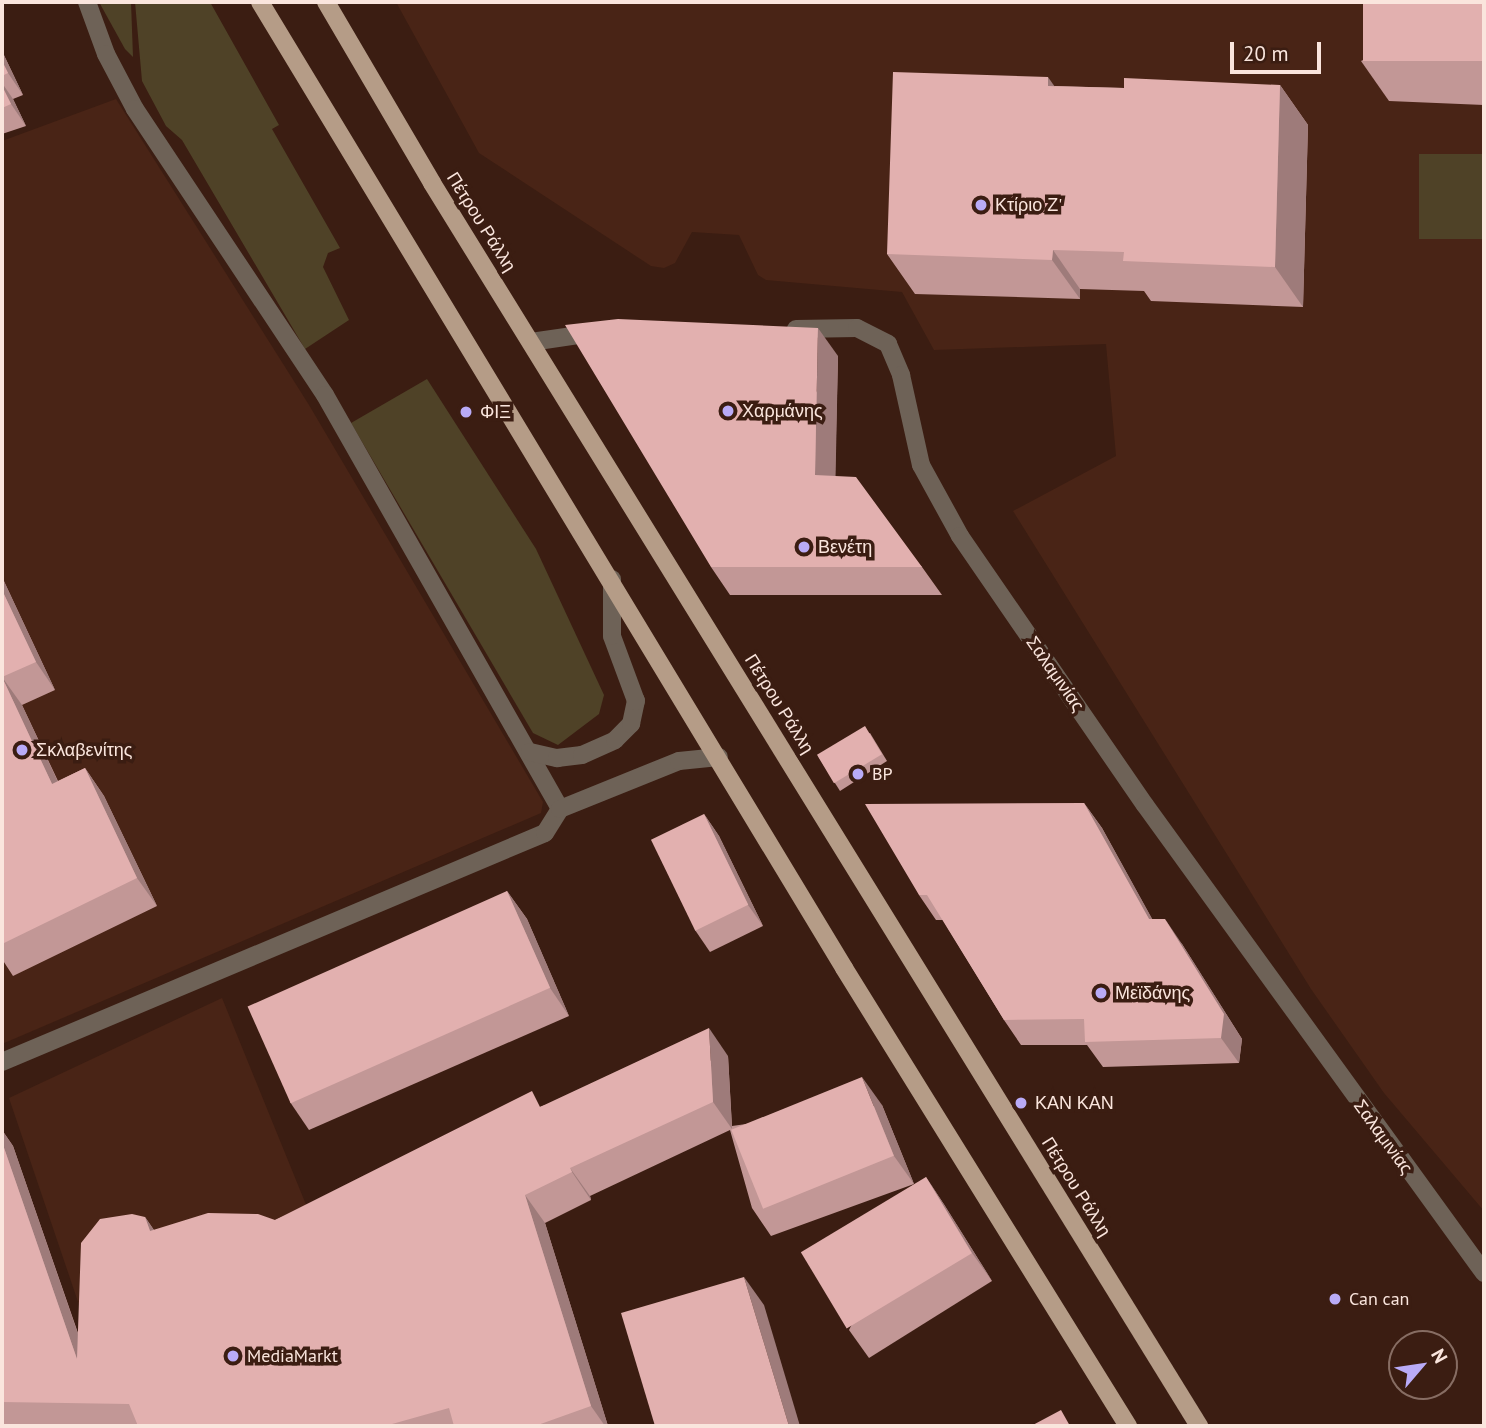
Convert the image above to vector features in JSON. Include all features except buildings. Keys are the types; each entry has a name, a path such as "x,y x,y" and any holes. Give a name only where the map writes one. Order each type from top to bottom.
{"main road":[{"path":"260,2 346,150 612,579 858,992 1128,1426"},
{"name":"Πέτρου Ράλλη","path":"326,2 531,342 1199,1426"}],"street":[{"path":"87,2 106,54 135,109 325,395 479,673 530,752 560,809"},
{"name":"Σαλαμινίας","path":"774,330 857,328 888,344 901,375 921,465 960,536 1145,805 1484,1273"},
{"path":"531,342 568,334 609,333"},
{"path":"530,752 557,758 582,755 615,740 631,724 636,701 612,636 612,579"},
{"path":"2,1062 545,833 560,809 679,761 719,757"}],"shaded area":[{"path":"99,2 131,2 133,57 125,49"},
{"path":"135,2 210,2 279,125 272,129 340,248 328,253 323,267 349,320 305,349 182,140 166,126 142,81"},
{"path":"396,2 1484,2 1484,1211 1384,1093 1311,989 1013,511 1116,456 1106,344 934,350 902,292 766,280 758,275 739,235 692,232 675,263 664,268 651,266 479,153"},
{"path":"116,99 309,405 543,802 541,813 2,1044 2,141"},
{"path":"1419,154 1484,154 1484,239 1419,239"},
{"path":"427,379 536,549 604,695 599,714 558,745 533,733 351,423"},
{"path":"222,998 396,1426 120,1426 9,1098"}],"place":[{"name":"Κτίριο Ζ'","path":"981,205"},
{"name":"Χαρμάνης","path":"728,411"},
{"name":"ΦΙΞ","path":"466,412"},
{"name":"Βενέτη","path":"804,547"},
{"name":"Σκλαβενίτης","path":"22,750"},
{"name":"BP","path":"858,774"},
{"name":"Μεϊδάνης","path":"1101,993"},
{"name":"ΚΑΝ ΚΑΝ","path":"1021,1103"},
{"name":"Can can","path":"1335,1299"},
{"name":"MediaMarkt","path":"233,1356"}]}
